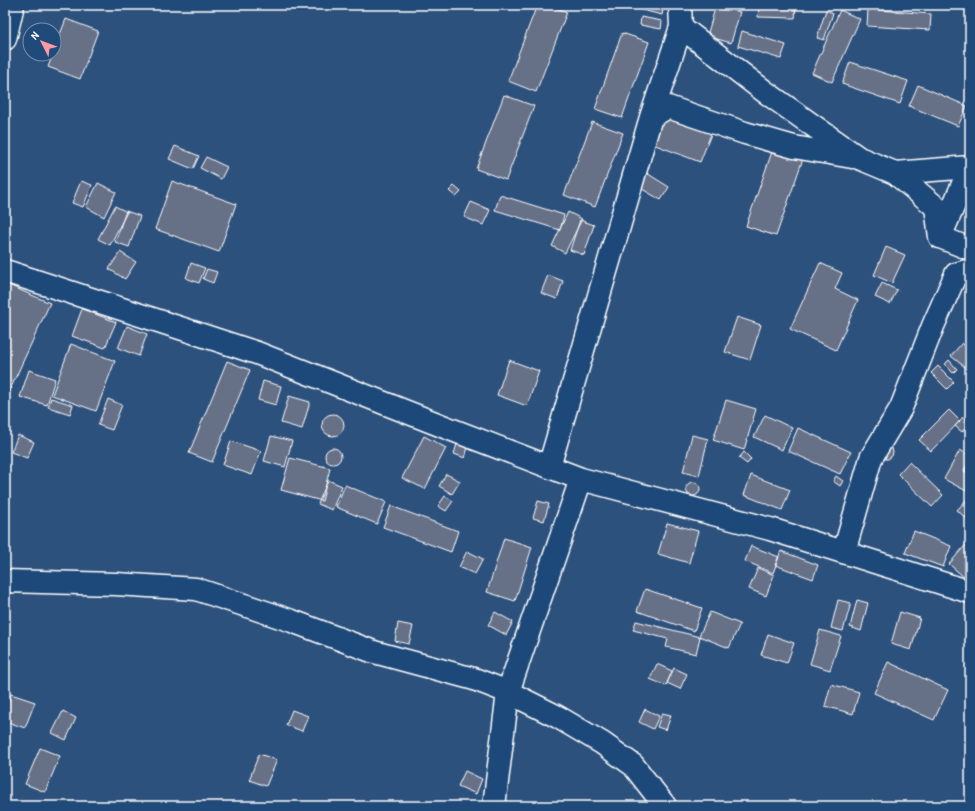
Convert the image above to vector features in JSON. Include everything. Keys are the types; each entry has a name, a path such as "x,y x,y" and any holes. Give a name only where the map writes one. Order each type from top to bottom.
{"street":[{"path":"5,39 13,5"},
{"path":"549,467 651,118 681,27 680,5"},
{"path":"681,27 764,92 859,158 895,173 936,207 940,237"},
{"path":"651,118 668,107 794,147 859,158"},
{"path":"895,173 970,168 940,237"},
{"path":"940,237 970,249"},
{"path":"844,552 871,458 901,408 933,326 956,274 970,270"},
{"path":"5,271 257,353 581,479 770,529 970,592"},
{"path":"494,806 508,692 581,479"},
{"path":"6,584 116,584 196,589 292,621 374,652 474,679 508,692 558,717 602,743 633,765 665,806"}],"building":[{"path":"537,5 549,5 567,12 536,92 508,81"},
{"path":"639,5 664,5 662,15 638,9"},
{"path":"716,5 740,12 731,43 707,36"},
{"path":"759,5 796,5 795,18 758,17"},
{"path":"868,9 931,14 930,30 867,26"},
{"path":"826,10 833,13 824,40 817,38"},
{"path":"840,10 860,19 832,82 812,73"},
{"path":"641,17 662,21 661,29 640,25"},
{"path":"66,19 98,31 80,79 48,67 50,62 62,62 62,29"},
{"path":"742,31 786,45 781,59 738,46"},
{"path":"622,33 649,42 622,118 595,109"},
{"path":"850,62 908,81 900,104 842,84"},
{"path":"918,85 967,106 958,126 909,106"},
{"path":"504,95 534,106 506,180 476,169"},
{"path":"666,111 713,129 700,162 653,144"},
{"path":"592,122 623,133 595,207 564,195"},
{"path":"175,146 199,156 193,169 169,159"},
{"path":"774,146 804,156 776,236 746,226"},
{"path":"206,157 227,167 221,179 200,168"},
{"path":"645,172 669,187 661,200 637,186"},
{"path":"81,181 92,185 83,207 72,203"},
{"path":"172,181 236,204 219,252 155,229"},
{"path":"98,183 116,192 104,217 86,207"},
{"path":"454,186 461,192 456,197 449,191"},
{"path":"500,195 564,215 560,230 495,210"},
{"path":"471,202 490,210 483,225 464,217"},
{"path":"115,206 127,212 110,245 98,239"},
{"path":"126,211 140,216 129,247 115,242"},
{"path":"568,212 582,219 565,253 552,246"},
{"path":"580,220 594,225 584,255 570,250"},
{"path":"886,247 905,255 892,283 874,275"},
{"path":"120,252 136,262 125,279 109,269"},
{"path":"191,263 205,268 199,283 186,278"},
{"path":"820,263 842,273 835,289 858,300 836,350 790,329"},
{"path":"207,269 217,272 213,283 203,279"},
{"path":"548,275 563,281 557,299 541,293"},
{"path":"882,283 897,290 890,304 875,297"},
{"path":"6,284 50,303 8,394 5,393"},
{"path":"82,309 116,322 105,348 72,336"},
{"path":"737,317 761,325 750,360 725,352"},
{"path":"127,326 147,334 139,356 118,348"},
{"path":"962,343 970,350 970,371 951,356"},
{"path":"71,344 115,361 96,411 52,395"},
{"path":"509,360 539,371 527,406 497,395"},
{"path":"949,360 957,369 953,373 945,364"},
{"path":"227,361 250,370 212,462 189,453"},
{"path":"938,366 954,382 947,389 931,373"},
{"path":"29,370 55,379 47,405 20,397"},
{"path":"263,381 281,386 276,405 258,400"},
{"path":"289,396 310,402 302,429 281,423"},
{"path":"51,398 73,405 70,414 48,407"},
{"path":"108,399 122,405 112,430 98,425"},
{"path":"726,400 756,409 744,450 713,440"},
{"path":"949,410 960,421 931,451 919,440"},
{"path":"333,414 341,417 344,425 341,433 333,436 325,433 322,425 325,417"},
{"path":"765,415 792,428 782,450 754,437"},
{"path":"963,417 969,423 962,432 955,426"},
{"path":"798,428 851,452 840,474 788,451"},
{"path":"18,435 34,442 27,458 11,452"},
{"path":"692,435 708,439 699,476 683,472"},
{"path":"271,436 292,441 285,467 264,461"},
{"path":"424,436 446,448 425,489 402,478"},
{"path":"231,441 261,451 252,475 223,465"},
{"path":"457,444 468,447 465,458 454,454"},
{"path":"888,446 892,448 892,456 888,459 884,459 880,456"},
{"path":"333,448 339,450 341,456 339,462 333,464 327,462 325,456 327,450"},
{"path":"960,450 970,456 964,471 970,475 970,493 944,479"},
{"path":"744,452 751,459 747,464 739,458"},
{"path":"290,458 330,468 322,501 281,490"},
{"path":"909,462 943,495 932,507 898,474"},
{"path":"970,462 970,475 964,470"},
{"path":"446,474 460,481 452,494 439,486"},
{"path":"751,475 790,490 782,510 744,495"},
{"path":"836,476 843,481 840,486 833,481"},
{"path":"328,480 342,486 332,510 318,504"},
{"path":"693,482 698,484 700,489 698,494 693,496 688,494 686,489 688,484"},
{"path":"345,485 386,502 377,524 336,507"},
{"path":"445,496 453,501 446,511 438,506"},
{"path":"970,496 970,522 957,510"},
{"path":"538,501 549,504 544,521 533,518"},
{"path":"391,506 458,531 451,552 383,527"},
{"path":"667,523 698,531 689,563 658,554"},
{"path":"914,531 951,546 943,567 905,553"},
{"path":"504,538 532,547 515,601 487,592"},
{"path":"970,540 970,573 965,578 949,564"},
{"path":"751,546 779,557 773,573 745,561"},
{"path":"467,551 483,559 475,574 459,567"},
{"path":"781,551 818,565 813,579 775,565"},
{"path":"758,568 774,575 766,596 749,589"},
{"path":"645,589 702,608 694,631 637,611"},
{"path":"838,600 851,603 843,631 831,628"},
{"path":"857,600 868,603 861,631 850,627"},
{"path":"495,612 513,622 506,635 488,625"},
{"path":"710,612 740,624 729,648 699,636"},
{"path":"900,612 920,618 911,650 891,644"},
{"path":"636,621 700,637 696,654 666,647 668,639 633,630"},
{"path":"398,623 413,626 409,644 395,641"},
{"path":"820,630 841,636 830,670 810,664"},
{"path":"768,634 794,643 787,663 761,655"},
{"path":"888,662 948,690 934,720 874,693"},
{"path":"657,664 672,671 666,686 650,679"},
{"path":"674,668 687,674 680,689 667,683"},
{"path":"831,684 859,692 853,714 825,706"},
{"path":"11,694 35,702 25,728 5,721 5,711"},
{"path":"645,709 659,716 653,729 639,722"},
{"path":"292,710 308,716 302,731 286,725"},
{"path":"63,711 76,718 66,740 52,733"},
{"path":"662,713 671,715 666,730 657,727"},
{"path":"40,748 60,756 45,792 25,784"},
{"path":"259,754 277,760 266,786 249,780"},
{"path":"465,771 482,779 476,794 458,786"}]}
